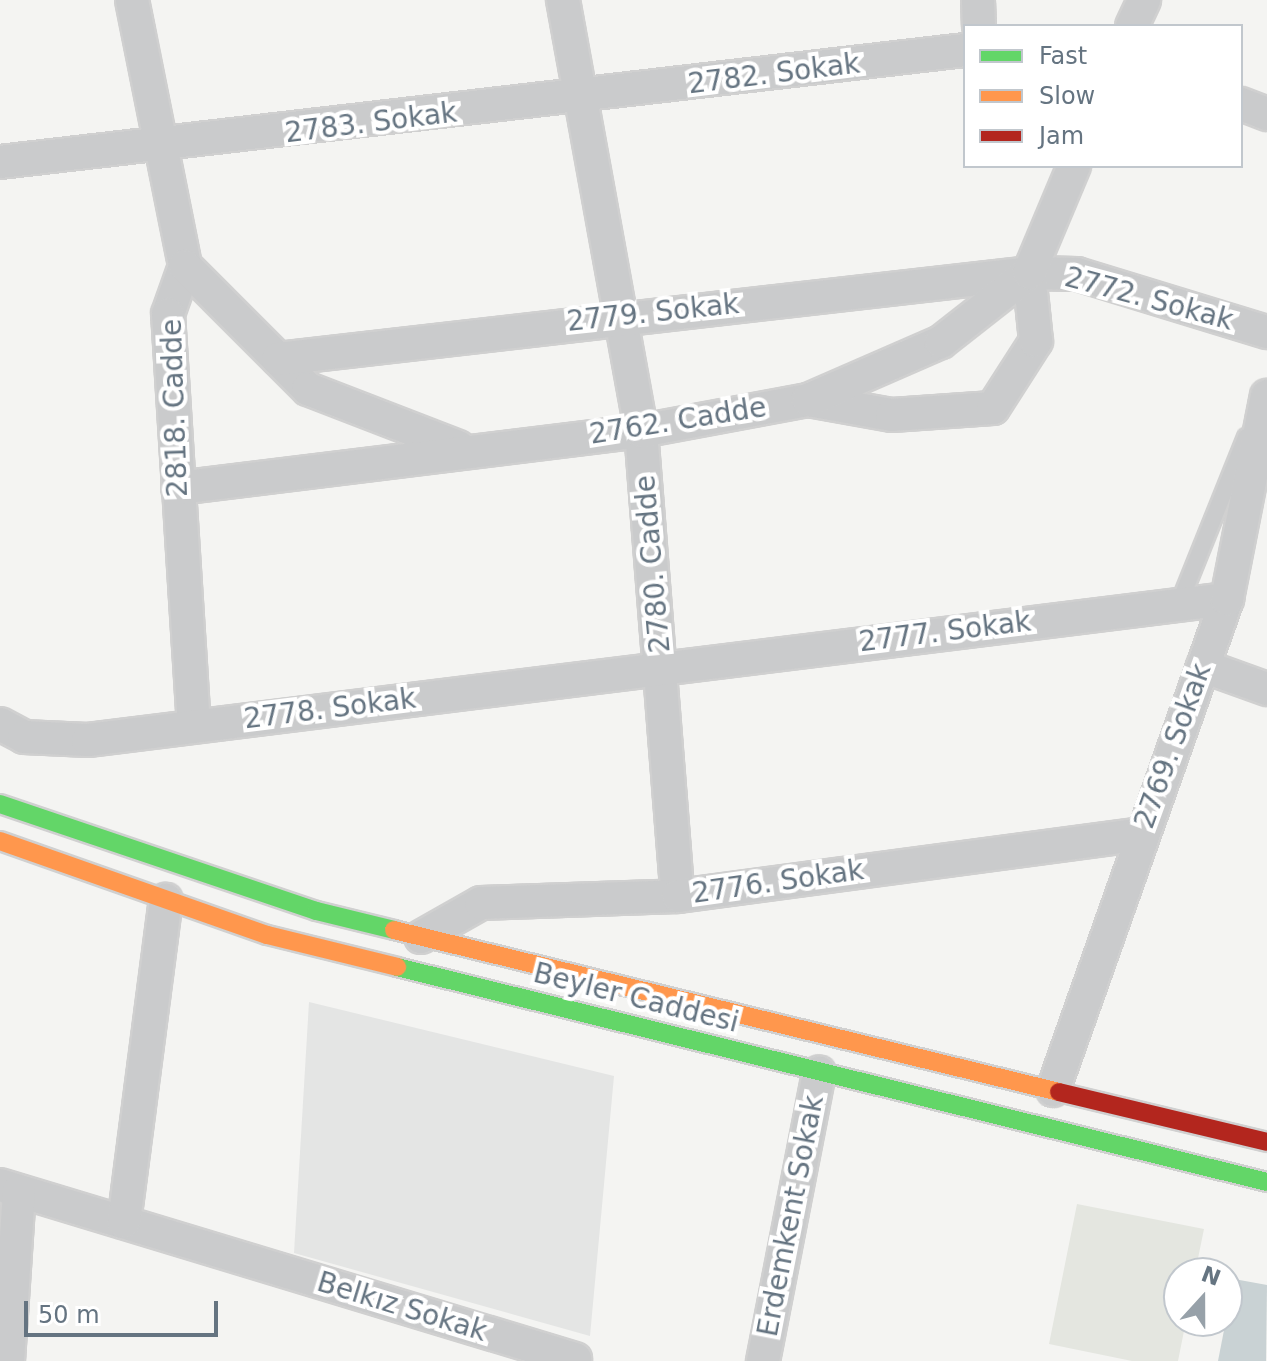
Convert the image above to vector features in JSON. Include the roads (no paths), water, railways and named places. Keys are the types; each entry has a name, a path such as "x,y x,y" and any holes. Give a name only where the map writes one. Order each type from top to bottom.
{"main road":[{"name":"Beyler Caddesi","path":"0,804 316,911 1267,1142"},
{"name":"Beyler Caddesi","path":"0,841 267,935 1267,1182"},
{"path":"819,1072 826,1035"},
{"path":"1042,1127 1053,1090"}],"street":[{"path":"132,0 185,266 308,389 461,448"},
{"name":"2780. Cadde","path":"563,0 625,315 641,431 678,896"},
{"path":"978,0 979,24"},
{"path":"1133,24 1144,0"},
{"name":"2782. Sokak","path":"583,98 963,50"},
{"name":"2783. Sokak","path":"0,162 160,148 583,98"},
{"path":"1243,105 1267,114"},
{"name":"2762. Cadde","path":"178,488 461,448 641,431 808,400 941,342 1029,273 1073,168"},
{"name":"2818. Cadde","path":"185,266 168,314 194,726"},
{"path":"808,400 892,415 993,408 1036,341 1029,273"},
{"name":"2779. Sokak","path":"278,359 625,315 1029,273"},
{"name":"2772. Sokak","path":"1029,273 1077,274 1267,332"},
{"name":"2769. Sokak","path":"1053,1090 1141,834 1227,599 1267,396"},
{"name":"2777. Sokak","path":"662,665 1227,599"},
{"name":"2778. Sokak","path":"0,724 24,737 88,740 662,665"},
{"path":"1203,666 1267,689"},
{"name":"2776. Sokak","path":"421,937 481,903 678,896 1141,834"},
{"path":"124,1222 166,900"},
{"name":"Erdemkent Sokak","path":"763,1361 819,1072"},
{"path":"8,1361 10,1188"},
{"name":"Belkız Sokak","path":"10,1188 575,1359"}],"lane":[{"path":"1179,604 1267,387"}]}
